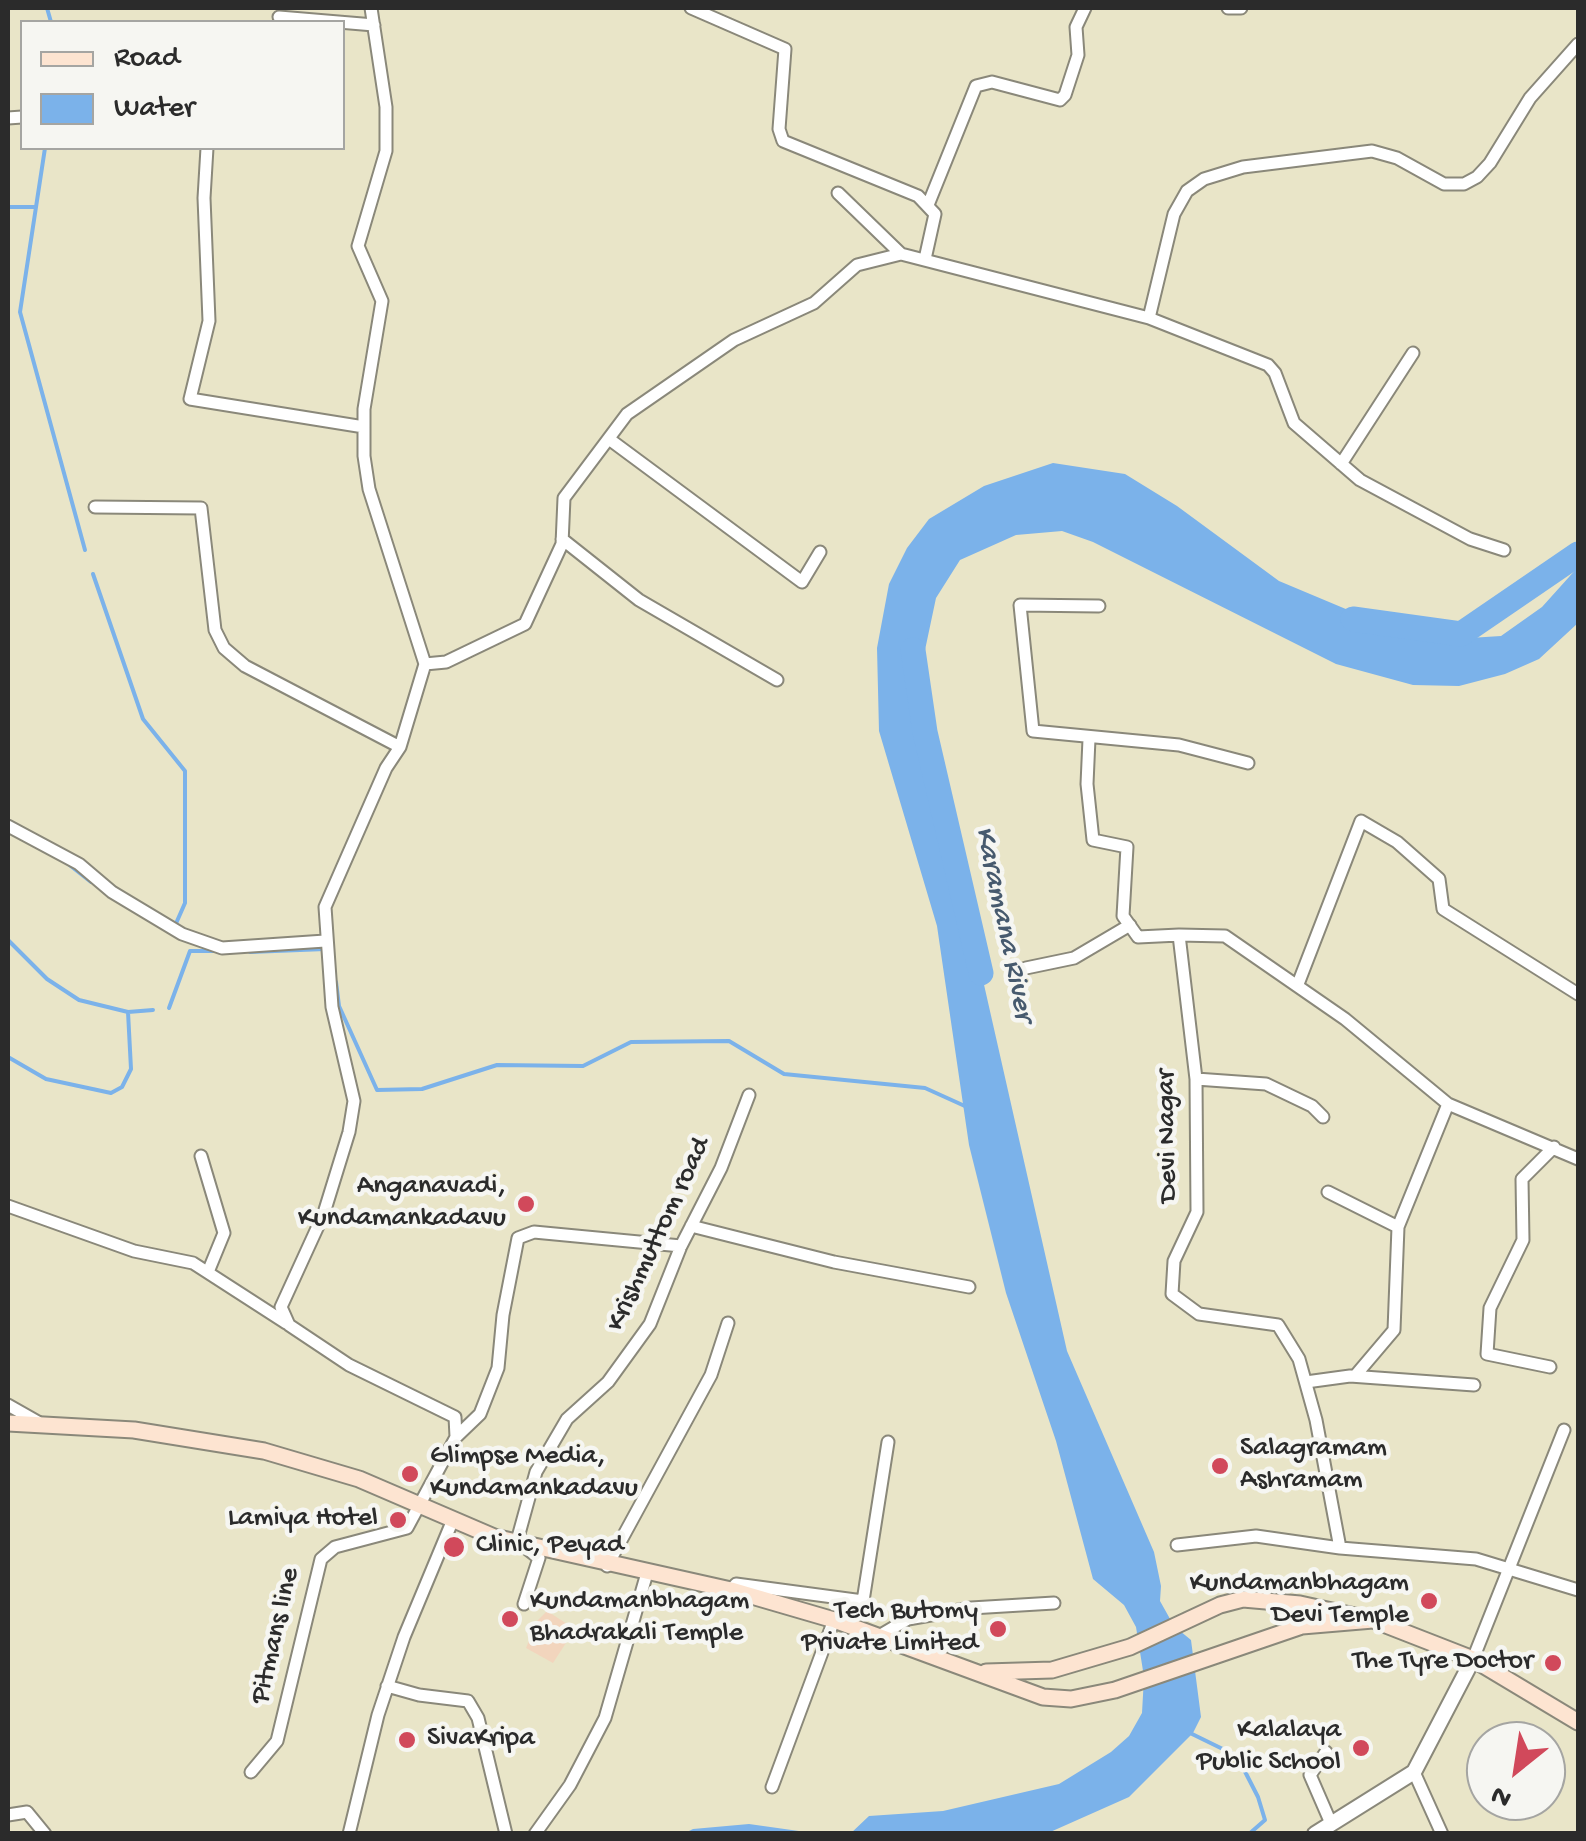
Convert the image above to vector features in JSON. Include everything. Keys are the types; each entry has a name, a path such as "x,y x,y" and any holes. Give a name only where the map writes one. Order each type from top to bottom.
{"main road":[{"path":"8,1423 134,1430 264,1451 359,1480 452,1522 607,1566 732,1590 834,1620 982,1672 1013,1689 1070,1699 1114,1690 1302,1626 1373,1620"},
{"path":"982,1672 1052,1670 1197,1619 1220,1605 1244,1600 1300,1604 1373,1620 1473,1659 1578,1722"}],"street":[{"path":"290,1325 281,1308 324,1213 349,1132 354,1101 332,1008 325,907 340,866 400,746 425,664 368,489 364,427 382,301 358,246 386,151 386,107 371,8"},
{"path":"691,8 784,49 779,129 783,141 918,196 928,204 934,224 924,259"},
{"path":"928,204 976,86 992,82 1060,100 1065,95 1078,55 1078,18 1085,8"},
{"path":"1228,8 1242,8"},
{"path":"280,16 322,20"},
{"path":"345,22 374,25"},
{"path":"1149,318 1174,214 1187,190 1243,167 1372,151 1397,158 1444,184 1464,184 1490,163 1530,98 1578,44"},
{"path":"207,150 204,198 209,321 190,399 364,427"},
{"path":"838,193 901,254"},
{"path":"425,664 446,662 524,624 562,540 564,498 628,414 734,340 814,303 857,265 901,254 1149,318 1268,365 1276,373 1294,423 1341,464 1414,511 1504,550"},
{"path":"1341,464 1413,354"},
{"path":"608,439 802,582 820,552"},
{"path":"96,507 202,508 215,630 224,648 245,666 400,746"},
{"path":"562,540 639,600 776,680"},
{"path":"1100,606 1020,606 1032,731 1089,740 1179,745 1248,763"},
{"path":"1089,740 1087,784 1093,840 1127,847 1123,916 1138,936 1225,936 1298,984 1448,1104 1578,1159"},
{"path":"1298,984 1361,821 1397,842 1438,879 1443,909 1578,994"},
{"path":"8,826 79,864 112,892 182,934 222,948 325,940"},
{"path":"1026,968 1074,958 1130,925"},
{"name":"Devi Nagar","path":"1179,935 1196,1079 1197,1212 1174,1261 1172,1294 1199,1314 1278,1325 1299,1359 1306,1382 1340,1548"},
{"path":"1196,1079 1266,1084 1312,1106 1323,1117"},
{"name":"Krishmuttom road","path":"517,1541 529,1491 550,1443 634,1351 721,1168 749,1095"},
{"path":"1355,1376 1394,1330 1398,1227 1448,1104"},
{"path":"1550,1367 1487,1354 1492,1301 1523,1240 1522,1179 1554,1147"},
{"path":"201,1156 224,1233 208,1272"},
{"path":"1328,1192 1398,1227"},
{"path":"8,1206 134,1251 194,1263 348,1364 455,1417 456,1437"},
{"path":"692,1226 834,1262 969,1288"},
{"path":"417,1505 456,1437 480,1414 498,1368 502,1315 518,1238 534,1232 681,1246"},
{"path":"607,1566 711,1375 728,1323"},
{"path":"1306,1382 1355,1376 1474,1385"},
{"path":"8,1406 38,1422"},
{"path":"1314,1834 1414,1772 1473,1659 1564,1430"},
{"path":"732,1590 736,1584 863,1601 888,1442"},
{"name":"Pitmans line","path":"251,1772 277,1742 321,1558 335,1547 408,1528 417,1505"},
{"path":"349,1834 388,1686 452,1522"},
{"path":"1178,1545 1256,1536 1340,1548 1476,1559 1578,1590"},
{"path":"517,1541 538,1558 524,1604"},
{"path":"534,1834 570,1785 606,1718 647,1573"},
{"path":"879,1636 908,1619 971,1608 1054,1603"},
{"path":"772,1787 834,1620"},
{"path":"388,1686 419,1695 468,1701 478,1718 506,1834"},
{"path":"1326,1752 1310,1775 1330,1821"},
{"path":"1414,1772 1442,1834"},
{"path":"8,1815 27,1812 45,1834"}],"shaded area":[{"path":"547,1611 575,1629 553,1663 526,1648 537,1621"}],"water":[{"path":"1053,463 1125,474 1177,506 1279,581 1372,620 1438,640 1501,636 1542,607 1578,567 1578,623 1539,659 1505,674 1459,686 1413,685 1336,664 1093,542 1062,531 1016,535 960,560 936,598 914,702 921,749 951,839 1067,1351 1154,1552 1160,1601 1174,1626 1191,1640 1201,1717 1193,1733 1129,1797 1048,1833 850,1834 869,1816 943,1811 1059,1784 1111,1752 1129,1736 1142,1713 1144,1677 1136,1627 1124,1605 1093,1579 1056,1441 1006,1293 969,1145 937,926 879,731 877,648 889,584 907,548 929,519 984,486"},
{"path":"749,1824 813,1833 685,1833 693,1829"}],"waterway":[{"path":"47,8 50,20"},
{"path":"45,150 20,312 85,550"},
{"path":"8,207 36,207"},
{"name":"Karamana River","path":"1353,619 1461,634 1578,554"},
{"path":"93,574 143,719 185,771 185,903 174,928"},
{"name":"Karamana River","path":"913,650 925,732 981,973"},
{"path":"67,863 91,882"},
{"path":"8,940 47,979 79,1000 128,1012"},
{"path":"250,952 325,949"},
{"path":"169,1008 190,951 215,951"},
{"path":"336,982 339,1006 377,1090 422,1089 497,1065 583,1066 631,1042 729,1041 784,1074 925,1088 967,1107"},
{"path":"8,1057 46,1079 111,1093 122,1087 131,1069 128,1012 153,1010"},
{"path":"1188,1732 1237,1756 1265,1820 1249,1834"}],"place":[{"name":"Anganavadi, Kundamankadavu","path":"526,1204"},
{"name":"Salagramam Ashramam","path":"1220,1466"},
{"name":"Glimpse Media, Kundamankadavu","path":"410,1474"},
{"name":"Lamiya Hotel","path":"398,1520"},
{"name":"Clinic, Peyad","path":"454,1547"},
{"name":"Kundamanbhagam Devi Temple","path":"1429,1601"},
{"name":"Kundamanbhagam Bhadrakali Temple","path":"510,1619"},
{"name":"Tech Butomy Private Limited","path":"998,1629"},
{"name":"The Tyre Doctor","path":"1553,1663"},
{"name":"SivaKripa","path":"407,1740"},
{"name":"Kalalaya Public School","path":"1361,1748"}]}
